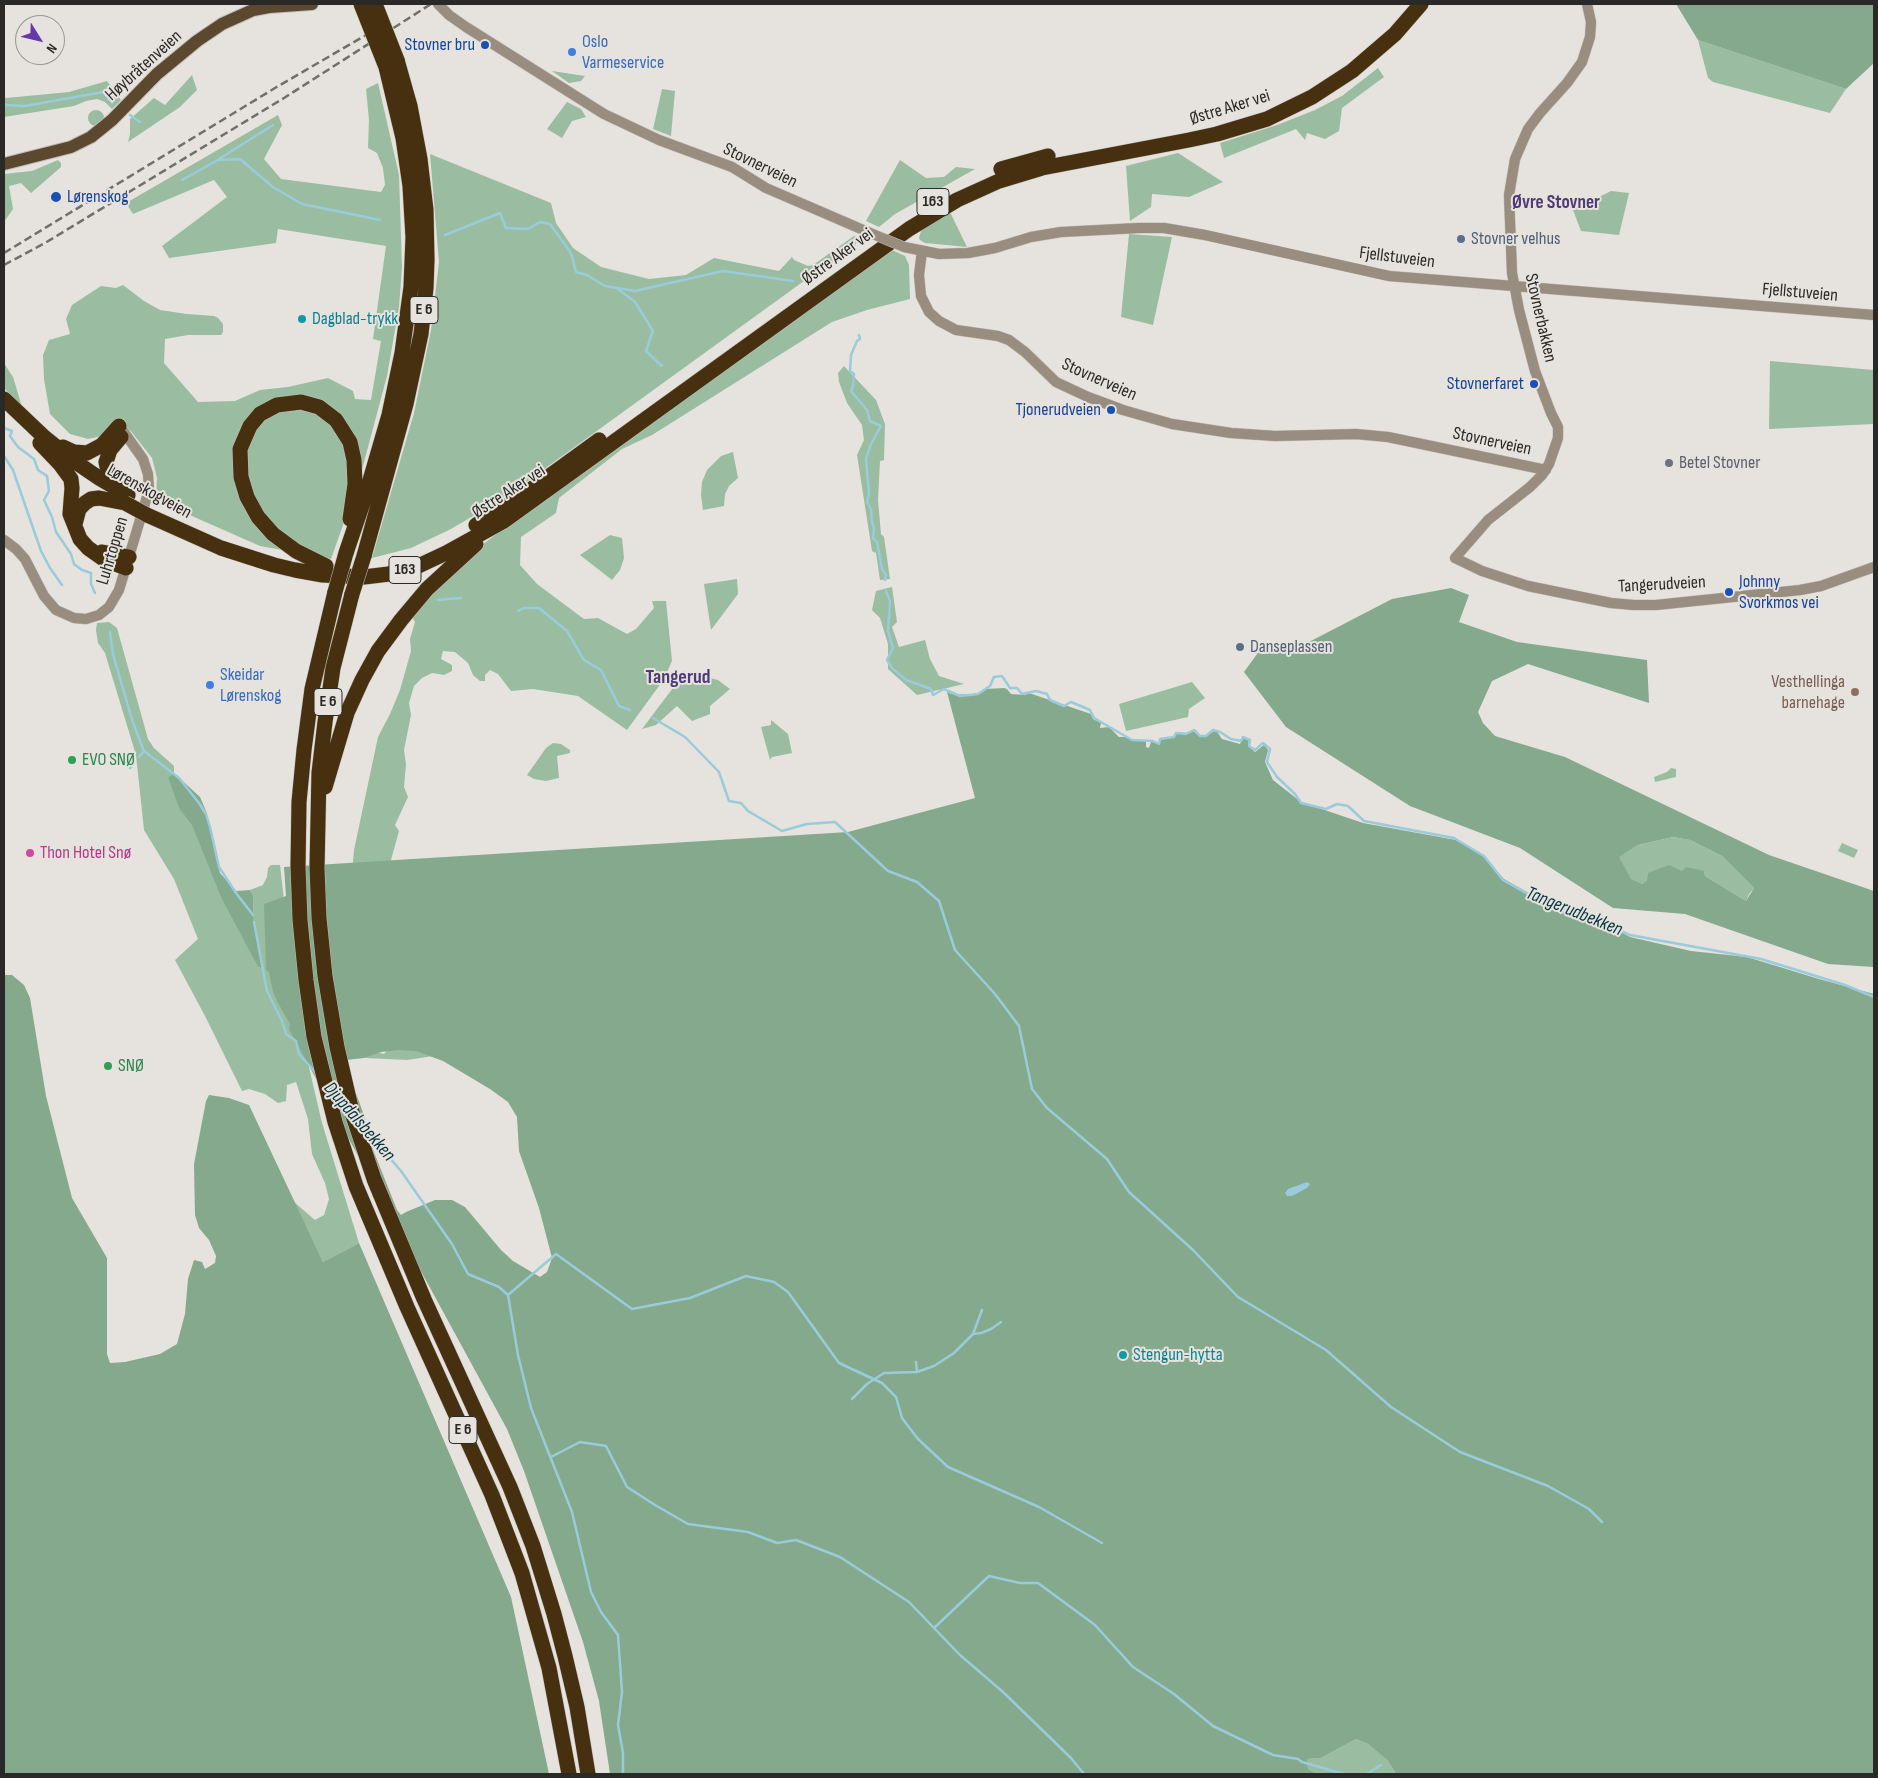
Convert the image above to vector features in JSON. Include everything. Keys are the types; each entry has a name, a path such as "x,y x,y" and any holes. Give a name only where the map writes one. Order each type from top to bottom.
{"highway":[{"name":"E 6","path":"361,4 410,106 420,159 426,210 426,288 421,334 406,404 352,594 327,706 321,751 318,813 318,894 325,976 337,1047 353,1116 374,1179 395,1232 510,1488 533,1546 565,1656 577,1707 588,1774"},
{"name":"E 6","path":"376,4 391,64 410,186 413,237 411,287 404,346 389,415 366,494 346,551 312,689 299,802 298,866 300,920 306,980 314,1037 335,1122 356,1186 406,1307 492,1495 522,1573 549,1668 569,1774"},
{"name":"Østre Aker vei","path":"290,565 365,568 399,562 426,553 473,527 550,476 920,209 953,191 995,172 1026,161 1085,148 1203,127 1246,116 1270,106 1306,89 1345,63 1371,42 1408,4"},
{"name":"Østre Aker vei","path":"290,565 347,577 389,574 414,568 430,561 504,521 908,229 950,204 999,181 1042,168 1197,139 1267,119 1312,98 1346,76 1384,44 1422,4"},
{"name":"Lørenskogveien","path":"4,399 42,439"},
{"name":"E 6","path":"326,566 296,551 273,534 258,517 245,492 239,466 242,441 255,419 265,410 289,402 313,404 330,414 346,434 354,460 355,484 346,551"},
{"name":"Lørenskogveien","path":"4,410 42,439 82,474 159,517 290,565"},
{"path":"42,439 74,452 87,454 122,429"},
{"path":"122,429 110,450 106,466 109,476 127,499"},
{"path":"42,439 71,479 70,514 80,539 93,551 127,562"},
{"path":"74,525 79,509 91,500 99,498 127,499"},
{"path":"318,813 341,729 358,688 378,652 427,589 459,558 504,521"}],"main road":[{"name":"Høybråtenveien","path":"4,164 79,144 103,128 175,59 222,24 254,10 312,4"}],"street":[{"name":"Stovnerbakken","path":"1455,558 1488,520 1530,487 1546,470 1558,438 1558,427 1548,406 1531,357 1514,286 1509,226 1509,196 1515,159 1528,129 1582,62 1590,37 1587,4"},
{"name":"Stovnerveien","path":"440,5 466,28 604,114 660,140 732,167 766,188 868,232 904,247 922,251 919,283 923,301 934,318 956,330 1004,338 1020,348 1046,374 1064,386 1102,403 1150,419 1187,427 1275,436 1356,434 1388,438 1546,470"},
{"name":"Fjellstuveien","path":"922,251 939,254 968,253 995,248 1031,237 1052,234 1093,230 1164,228 1204,235 1383,275 1874,315"},
{"name":"Luhrtoppen","path":"4,540 25,559 44,596 62,614 74,618 91,618 99,615 109,607 120,590 147,499 149,482 143,459 122,429"},
{"name":"Tangerudveien","path":"1455,558 1482,570 1528,586 1604,602 1634,605 1656,605 1800,590 1822,586 1874,567"}],"green space":[{"path":"1676,4 1874,4 1874,63 1846,89 1698,40"},
{"path":"1698,40 1846,89 1830,113 1713,82 1708,78"},
{"path":"1378,68 1384,77 1342,108 1339,131 1325,139 1307,133 1305,140 1296,129 1224,158 1220,143 1277,125 1315,110 1342,96"},
{"path":"552,71 585,76 581,81 569,83"},
{"path":"192,75 197,90 180,107 128,142 130,119 154,98 165,105"},
{"path":"107,81 121,100 112,109 105,102 97,99 74,106 4,117 4,96 6,98 69,92"},
{"path":"378,83 399,175 402,267 399,307 387,376 360,477 331,559 260,546 176,509 156,497 157,478 152,458 130,430 88,439 70,434 50,414 44,379 43,355 49,340 70,334 66,319 72,305 101,286 116,288 123,285 144,301 160,310 214,316 223,324 221,335 188,335 165,339 164,363 198,402 235,401 260,390 288,387 328,378 353,391 355,399 371,400 381,341 373,339 386,246 278,229 276,243 169,258 162,246 227,197 214,180 133,214 126,203 278,115 282,125 264,159 281,179 381,192 385,185 383,168 377,153 368,148 369,120 366,89"},
{"path":"662,89 675,91 671,136 653,129"},
{"path":"567,102 581,109 586,117 572,121 562,138 547,129"},
{"path":"93,110 99,110 104,115 102,124 93,126 88,121 88,115"},
{"path":"1178,153 1223,182 1189,197 1152,194 1151,207 1130,221 1126,166"},
{"path":"430,154 551,203 556,223 573,248 601,267 649,279 686,275 714,258 779,271 792,257 794,260 808,266 813,265 854,236 862,239 824,269 815,273 507,496 451,529 411,548 372,558 414,413 431,330 439,262"},
{"path":"58,160 61,163 61,167 31,193 21,183 9,186 13,209 4,222 4,174 32,171"},
{"path":"900,160 926,178 944,177 956,167 975,169 895,214 879,227 866,221"},
{"path":"1611,191 1629,193 1619,235 1581,231 1573,210"},
{"path":"950,212 967,247 925,243 920,240 922,228"},
{"path":"1129,234 1172,237 1153,325 1121,317"},
{"path":"890,249 905,256 909,265 910,299 867,310 832,322 652,435 622,449 559,498 556,513 521,537 520,565 537,584 584,619 598,618 627,634 636,629 654,608 652,601 666,601 672,661 664,679 627,730 578,696 533,689 511,691 498,674 490,670 485,675 485,681 480,681 473,675 468,663 455,652 443,651 441,659 452,665 452,671 444,675 432,673 422,678 414,686 409,703 411,715 404,750 406,764 404,787 408,797 395,825 399,831 389,867 974,1311 433,1056 407,1060 366,1058 364,1056 377,1052 384,1054 392,1044 350,895 354,850 378,737 400,690 411,651 410,639 415,622 411,615 477,549 504,528"},
{"path":"1770,361 1874,370 1874,424 1769,429"},
{"path":"4,363 13,377 22,407 4,388"},
{"path":"844,366 876,400 885,424 884,460 880,461 878,500 881,534 884,537 890,579 880,580 876,553 872,551 857,455 864,440 862,425 847,403 839,382 838,373"},
{"path":"733,452 738,478 729,486 725,494 724,506 703,510 702,482 707,470 721,456"},
{"path":"610,535 622,538 624,558 620,570 612,580 580,555"},
{"path":"737,579 738,594 711,630 704,584"},
{"path":"892,587 897,622 892,627 899,647 925,640 930,659 939,676 964,684 917,695 888,669 888,644 880,618 872,610 876,591"},
{"path":"1451,588 1469,595 1459,622 1517,642 1647,660 1649,703 1528,664 1492,681 1478,712 1483,723 1495,736 1565,757 1769,855 1874,891 1874,967 1828,964 1685,914 1613,908 1520,848 1410,806 1286,727 1244,672 1260,650 1307,643 1392,599","holes":["1673,837 1690,840 1722,856 1754,888 1746,901 1705,876 1704,871 1686,867 1682,871 1669,865 1648,873 1647,881 1642,884 1631,879 1619,857 1638,845"]},
{"path":"109,622 117,628 148,739 154,748 174,766 174,773 168,777 191,816 243,937 258,967 261,968 263,960 254,927 253,897 250,890 263,885 267,877 268,868 271,865 280,865 297,1016 322,1123 359,1243 323,1262 294,1202 315,1220 324,1215 329,1199 325,1183 312,1154 308,1119 296,1082 287,1085 286,1101 278,1103 265,1094 249,1089 242,1091 175,960 198,939 174,879 144,830 136,755 105,653 98,643 97,623"},
{"path":"682,671 718,680 730,689 710,706 710,714 692,721 677,706 656,725 642,729 679,680"},
{"path":"1192,682 1205,698 1189,709 1188,717 1126,731 1119,704"},
{"path":"1004,688 1011,694 1025,695 1029,693 1091,714 1093,719 1101,723 1100,728 1109,727 1119,737 1146,741 1146,747 1149,748 1151,742 1158,743 1161,738 1174,738 1176,732 1186,733 1196,730 1200,737 1216,730 1222,739 1240,744 1243,738 1249,740 1248,746 1255,752 1264,745 1268,750 1265,762 1273,780 1301,802 1363,823 1456,840 1484,857 1504,879 1541,900 1567,903 1630,937 1691,951 1747,957 1874,994 1874,1774 1396,1774 1388,1761 1368,1744 1356,1739 1321,1758 1307,1759 1308,1769 1318,1774 610,1774 599,1701 583,1642 524,1471 507,1429 289,1029 290,1024 273,992 269,972 266,970 264,904 286,896 284,867 848,832 975,798 947,692 952,694 978,695 986,689","holes":["398,1050 416,1051 443,1061 490,1089 508,1102 517,1117 519,1151 539,1208 552,1258 547,1272 540,1277 513,1261 501,1250 465,1207 452,1200 435,1200 401,1215 397,1210 372,1147 369,1129 350,1082 346,1060 364,1058 381,1052"]},
{"path":"771,720 788,734 792,753 772,757 770,760 761,727 771,725"},
{"path":"553,743 561,744 570,750 570,753 557,756 559,778 546,781 534,779 527,775 546,748"},
{"path":"1671,768 1676,769 1676,777 1655,782 1654,777 1667,772"},
{"path":"174,773 200,797 206,811 220,873 236,891 250,890 253,896 254,927 263,960 261,968 258,967 221,897 192,825 179,808 168,777"},
{"path":"1673,837 1690,840 1722,856 1754,888 1746,901 1705,876 1704,871 1683,871 1641,884 1631,880 1618,857 1638,845"},
{"path":"1842,843 1858,850 1854,858 1838,851"},
{"path":"4,975 12,975 24,985 30,998 46,1096 72,1198 107,1258 107,1354 110,1363 125,1362 160,1354 177,1344 185,1314 188,1279 194,1260 202,1262 205,1269 215,1263 216,1256 209,1240 199,1228 195,1215 194,1164 206,1101 209,1095 229,1098 249,1105 323,1262 359,1243 511,1597 549,1774 4,1774"},
{"path":"1356,1739 1368,1744 1388,1761 1396,1774 1318,1774 1308,1769 1306,1759 1321,1758"}],"water":[{"path":"1307,1182 1310,1184 1307,1188 1292,1196 1287,1196 1285,1193 1288,1189"}],"waterway":[{"name":"Tangerudbekken","path":"4,105 25,106 103,92 112,103"},
{"name":"Tangerudbekken","path":"130,115 140,122"},
{"path":"219,159 273,125"},
{"name":"Tangerudbekken","path":"182,180 218,160 240,159 273,187 302,204 380,220"},
{"name":"Tangerudbekken","path":"445,235 500,213 506,228 528,229 540,222 550,224 571,253 576,272 587,275 605,286 635,291 723,271 793,281"},
{"path":"618,289 635,302 653,331 646,351 662,366"},
{"name":"Tangerudbekken","path":"859,335 860,339 857,341 851,355 850,371 854,374 851,391 867,410 870,421 881,426 870,446 866,459 869,494 867,502 871,509 874,528 873,538 877,542 882,569 886,575 885,580"},
{"name":"Djupdalsbekken","path":"4,428 12,431 10,436 18,447 34,459 38,470 47,476 49,491 44,500 52,517 56,532 71,554 74,564 82,570 91,573 91,584 95,593"},
{"path":"4,456 13,470 41,551 62,585"},
{"name":"Tangerudbekken","path":"886,591 890,601 888,631 893,648 887,660 892,668 906,680 931,689 933,695 944,689 960,696 978,694 990,686 994,677 1002,676 1010,688 1017,688 1022,694 1036,691 1047,694 1050,700 1064,706 1071,702 1090,710 1094,718 1132,740 1153,741 1159,744 1160,739 1174,737 1176,733 1186,734 1194,730 1200,736 1206,736 1213,730 1231,739 1241,741 1243,737 1250,740 1249,746 1255,750 1263,743 1270,749 1267,762 1277,777 1295,794 1301,803 1326,809 1337,804 1348,806 1364,821 1454,838 1484,856 1503,880 1540,901 1566,904 1630,935 1761,959 1845,985 1874,997"},
{"path":"438,600 461,598"},
{"path":"518,611 524,608 539,608 567,631 584,660 601,670 619,706 630,710"},
{"name":"Djupdalsbekken","path":"110,632 113,654 132,720 144,751 179,778 199,803 206,814 219,867 253,915"},
{"path":"653,718 685,737 719,772 729,801 741,803 748,811 782,831 807,824 835,822 888,871 917,882 939,901 955,950 995,994 1019,1026 1032,1089 1047,1108 1107,1159 1129,1192 1193,1250 1238,1297 1326,1350 1391,1407 1460,1452 1548,1486 1589,1509 1602,1522"},
{"name":"Djupdalsbekken","path":"139,757 144,751"},
{"name":"Djupdalsbekken","path":"254,922 267,991 282,1021 286,1034 296,1041 299,1054 316,1073"},
{"name":"Djupdalsbekken","path":"335,1094 344,1105"},
{"name":"Djupdalsbekken","path":"364,1128 401,1171 452,1244 468,1274 499,1287 508,1295"},
{"path":"508,1295 556,1254 632,1309 690,1298 746,1276 774,1282 788,1292 839,1363 882,1383 896,1397 902,1418 918,1439 948,1467 1039,1507 1102,1543"},
{"path":"508,1295 518,1355 531,1408 572,1512 591,1592 601,1612 618,1635 622,1692 618,1725 623,1753 623,1774"},
{"path":"852,1399 867,1384 884,1373 917,1372 934,1366 954,1353 973,1334 982,1310"},
{"path":"973,1334 991,1329 1001,1322"},
{"path":"916,1362 917,1372"},
{"path":"551,1457 580,1442 606,1446 627,1487 688,1524 748,1532 777,1543 796,1540 840,1557 909,1602 960,1655 1003,1692 1071,1758 1084,1774"},
{"path":"934,1628 989,1576 1020,1583 1038,1583 1095,1625 1133,1667 1174,1694 1213,1726 1273,1755 1298,1759 1302,1762 1344,1774"},
{"path":"1367,1774 1381,1765"}],"railway":[{"path":"4,265 45,243 284,98 431,4"},
{"path":"4,253 275,88 385,24"}],"place":[{"name":"Stovner bru","path":"485,45"},
{"name":"Oslo Varmeservice","path":"572,52"},
{"name":"Lørenskog","path":"56,197"},
{"name":"Stovner velhus","path":"1461,239"},
{"name":"Dagblad-trykk","path":"302,319"},
{"name":"Stovnerfaret","path":"1534,384"},
{"name":"Tjonerudveien","path":"1111,410"},
{"name":"Betel Stovner","path":"1669,463"},
{"name":"Johnny Svorkmos vei","path":"1729,592"},
{"name":"Danseplassen","path":"1240,647"},
{"name":"Skeidar Lørenskog","path":"210,685"},
{"name":"Vesthellinga barnehage","path":"1855,692"},
{"name":"EVO SNØ","path":"72,760"},
{"name":"Thon Hotel Snø","path":"30,853"},
{"name":"SNØ","path":"108,1066"},
{"name":"Stengun-hytta","path":"1123,1355"}],"district":[{"name":"Øvre Stovner","path":"1556,203"},
{"name":"Tangerud","path":"678,678"}]}
